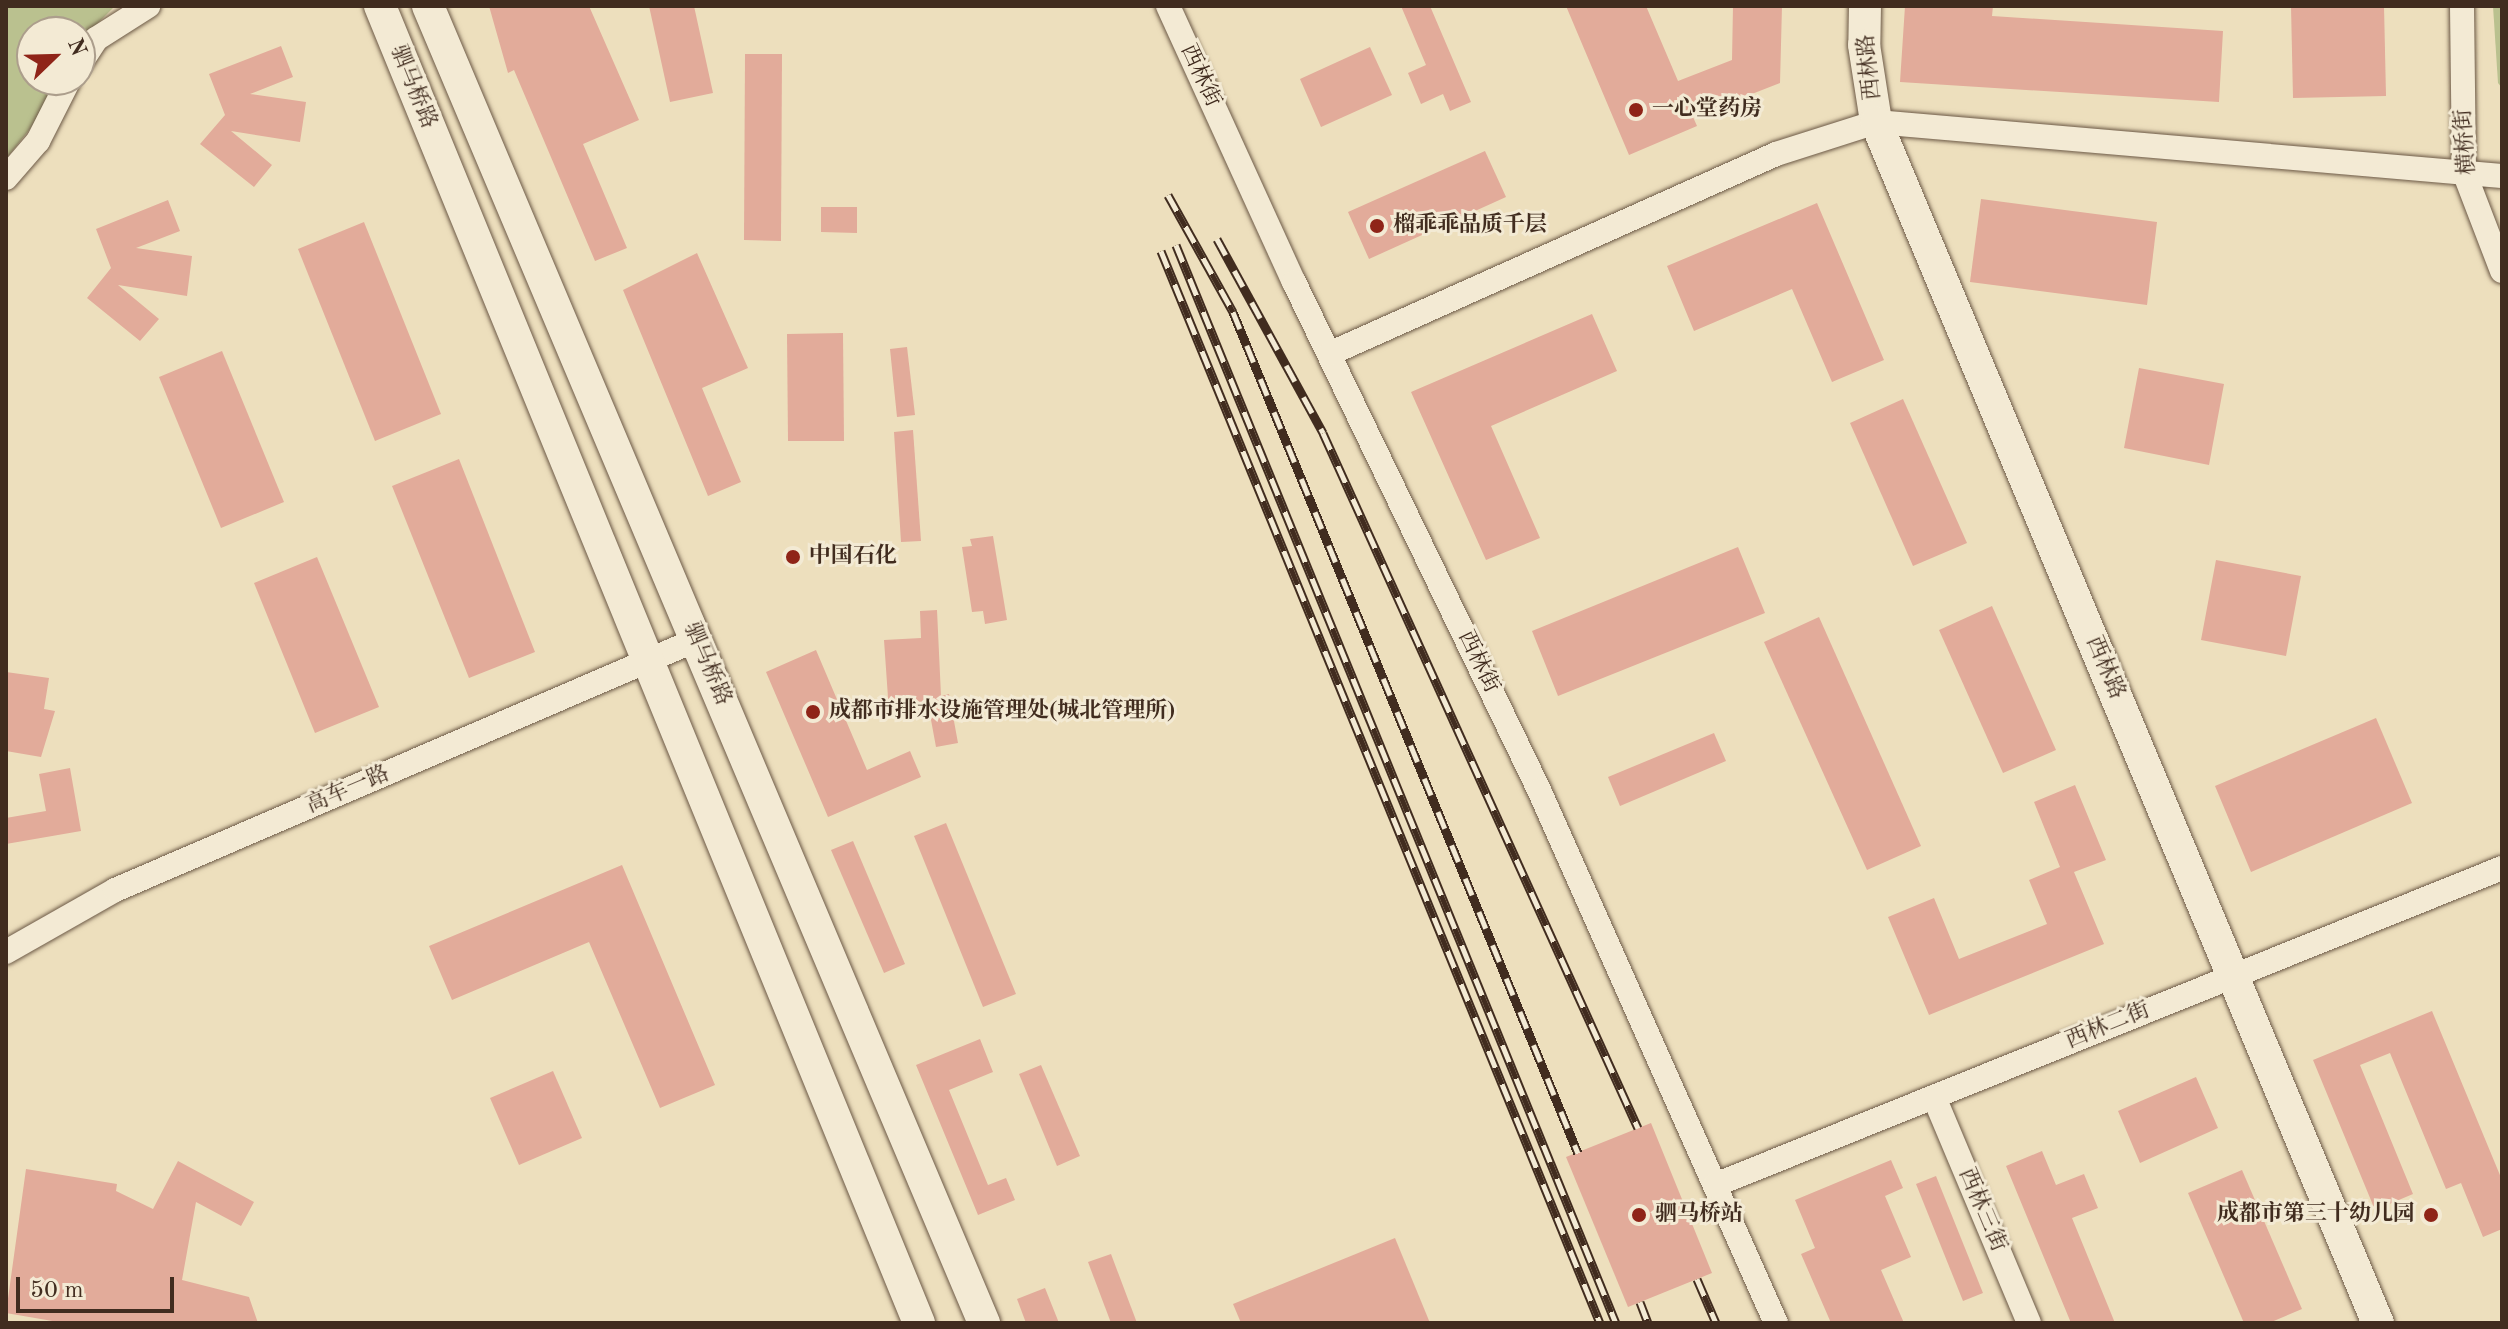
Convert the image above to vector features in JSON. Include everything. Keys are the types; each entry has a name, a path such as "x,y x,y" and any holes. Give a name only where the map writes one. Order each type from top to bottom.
{"main road":[{"name":"驷马桥路","path":"380,6 645,662 919,1323"},
{"name":"驷马桥路","path":"428,6 984,1323"},
{"name":"西林路","path":"1865,6 1864,45 1876,122 2378,1323"}],"street":[{"path":"96,39 148,6"},
{"name":"西林街","path":"1168,6 1329,354 1539,790 1776,1323"},
{"name":"横桥街","path":"2462,6 2464,172 2502,271"},
{"path":"6,178 38,141 61,96"},
{"path":"1329,354 1776,154 1876,122 2502,176"},
{"name":"高车一路","path":"6,952 115,890 696,640"},
{"name":"西林二街","path":"1715,1185 2502,868"},
{"name":"西林三街","path":"1934,1097 2029,1323"}],"green space":[{"path":"6,6 115,6 96,25 96,16 16,16 16,96 47,96 33,125 6,159"},
{"path":"2493,6 2502,6 2502,88 2498,83"}],"building":[{"path":"489,6 589,6 639,120 583,144 627,248 595,261 514,70 508,73"},
{"path":"649,6 694,6 713,93 670,102"},
{"path":"1401,6 1430,6 1471,102 1450,111 1443,94 1421,104 1408,73 1426,65"},
{"path":"1566,6 1646,6 1678,81 1732,60 1733,6 1782,6 1780,83 1693,117 1697,126 1629,155"},
{"path":"1905,6 1993,6 1992,16 2223,31 2219,102 1900,82"},
{"path":"2291,6 2384,6 2386,96 2293,98"},
{"path":"281,46 293,77 250,94 306,102 300,142 231,131 272,165 254,187 200,144 225,115 209,74"},
{"path":"1370,47 1392,95 1321,127 1300,79"},
{"path":"745,54 782,54 781,241 744,240"},
{"path":"1485,151 1506,197 1369,259 1348,212"},
{"path":"1981,199 2157,222 2147,305 1970,282"},
{"path":"168,200 180,231 136,248 192,256 187,296 118,285 159,319 140,341 87,298 111,268 96,229"},
{"path":"1817,203 1884,360 1832,382 1792,289 1694,331 1667,266"},
{"path":"821,207 857,207 857,233 821,232"},
{"path":"364,222 441,414 375,441 298,249"},
{"path":"697,253 748,368 702,388 741,482 708,496 623,290"},
{"path":"1592,314 1617,371 1491,426 1540,538 1486,560 1411,392"},
{"path":"843,333 844,441 788,441 787,334"},
{"path":"907,347 915,415 897,417 890,349"},
{"path":"222,351 284,502 221,528 159,377"},
{"path":"2139,368 2224,384 2209,465 2124,448"},
{"path":"1903,399 1967,543 1913,566 1850,423"},
{"path":"913,430 921,541 901,542 894,432"},
{"path":"459,459 535,652 469,678 392,486"},
{"path":"993,536 1007,620 985,624 983,611 972,612 962,547 972,546 970,539"},
{"path":"1738,547 1765,613 1558,696 1532,631"},
{"path":"317,557 379,707 315,733 254,583"},
{"path":"2216,560 2301,576 2286,656 2201,640"},
{"path":"1992,606 2056,750 2003,773 1939,630"},
{"path":"937,610 941,696 949,694 958,743 936,747 929,709 889,712 884,640 921,638 920,611"},
{"path":"1819,617 1921,846 1867,870 1764,642"},
{"name":"成都市排水设施管理处(城北管理所)","path":"816,650 867,770 910,751 921,777 828,817 766,672"},
{"path":"6,672 49,678 44,709 55,711 41,757 6,751"},
{"path":"2376,718 2412,803 2251,872 2215,786"},
{"path":"1714,733 1726,761 1620,806 1608,777"},
{"path":"70,768 81,831 6,844 6,818 46,811 39,774"},
{"path":"2075,785 2106,860 2074,872 2104,944 1929,1015 1888,917 1934,898 1959,959 2047,924 2029,880 2060,867 2034,802"},
{"path":"946,823 1016,994 983,1007 914,836"},
{"path":"853,841 905,964 884,973 831,850"},
{"path":"622,865 715,1085 660,1108 589,942 452,1000 429,946"},
{"path":"2432,1011 2502,1180 2502,1229 2483,1237 2461,1183 2446,1189 2390,1053 2360,1065 2413,1194 2375,1210 2313,1060"},
{"path":"980,1039 993,1072 949,1090 988,1185 1006,1178 1015,1200 978,1215 916,1065"},
{"path":"1041,1065 1080,1156 1057,1166 1019,1074"},
{"path":"553,1071 582,1138 519,1165 490,1098"},
{"path":"2196,1077 2218,1128 2140,1163 2118,1111"},
{"name":"驷马桥站","path":"1651,1123 1712,1273 1628,1307 1566,1157"},
{"path":"2042,1151 2056,1185 2084,1174 2098,1208 2072,1218 2115,1323 2071,1323 2006,1166"},
{"path":"1891,1160 1903,1188 1885,1196 1911,1257 1881,1270 1904,1323 1831,1323 1801,1254 1815,1248 1795,1200"},
{"path":"178,1161 254,1202 241,1226 196,1202 182,1280 249,1297 258,1323 64,1323 6,1313 26,1169 117,1184 116,1191 153,1209"},
{"path":"2242,1170 2302,1309 2269,1323 2244,1323 2188,1193"},
{"path":"1936,1176 1983,1293 1963,1301 1916,1184"},
{"path":"1395,1238 1430,1323 1241,1323 1233,1304"},
{"path":"1111,1254 1137,1323 1111,1323 1088,1262"},
{"path":"1045,1288 1059,1323 1026,1323 1017,1299"}],"railway":[{"path":"1168,195 1233,312 1578,1153"},
{"path":"1217,239 1323,433 1638,1128"},
{"path":"1176,245 1616,1323"},
{"path":"1161,251 1600,1323"},
{"path":"1697,1279 1716,1323"},
{"path":"1640,1302 1648,1323"}],"place":[{"name":"一心堂药房","path":"1636,110"},
{"name":"榴乖乖品质千层","path":"1377,226"},
{"name":"中国石化","path":"793,557"},
{"name":"成都市排水设施管理处(城北管理所)","path":"813,712"},
{"name":"驷马桥站","path":"1639,1215"},
{"name":"成都市第三十幼儿园","path":"2431,1215"}]}
